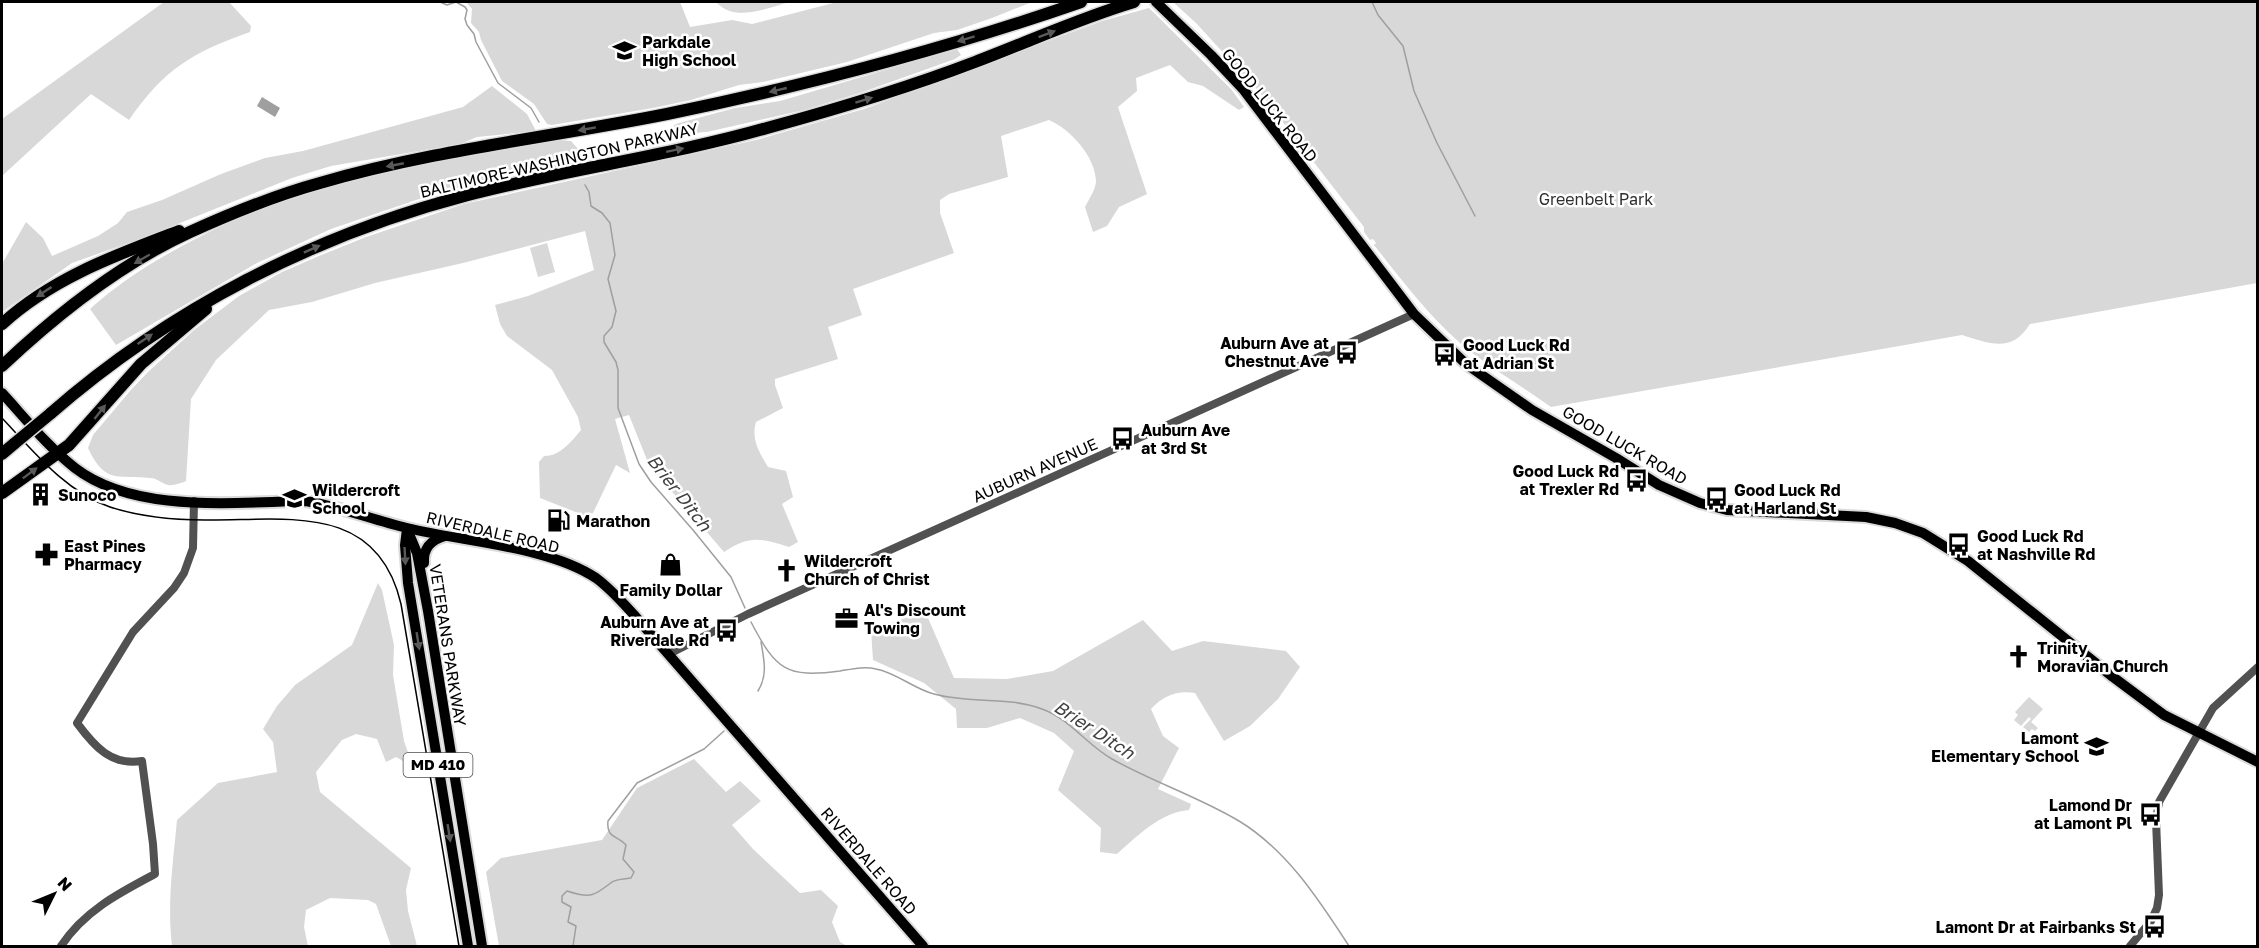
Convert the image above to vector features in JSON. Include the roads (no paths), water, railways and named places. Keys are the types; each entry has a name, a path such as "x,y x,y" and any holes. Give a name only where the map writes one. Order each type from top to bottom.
{"highway":[{"name":"BALTIMORE-WASHINGTON PARKWAY","path":"2,365 115,275 182,236 251,206 320,182 376,168 662,115 806,83 965,40 1081,2"},
{"name":"BALTIMORE-WASHINGTON PARKWAY","path":"2,454 102,371 184,314 259,273 355,231 431,205 506,186 706,143 814,115 917,83 1134,2"},
{"path":"2,324 34,298 78,272 189,227 251,206"},
{"path":"2,493 78,437 123,383 155,351 206,308 259,273"}],"main road":[{"name":"GOOD LUCK ROAD","path":"1156,2 1243,89 1414,314 1466,364 1532,410 1668,490 1700,503 1727,510 1866,517 1895,523 1929,536 1968,561 2164,715 2258,762"},
{"name":"RIVERDALE ROAD","path":"2,393 76,469 109,486 152,499 306,501 326,504 408,528 553,559 591,575 618,597 923,946"},
{"name":"VETERANS PARKWAY","path":"408,528 405,544 408,583 468,946"},
{"name":"VETERANS PARKWAY","path":"408,528 417,553 428,611 482,946"},
{"path":"428,611 423,556 431,543 446,536"}],"street":[{"name":"AUBURN AVENUE","path":"669,654 748,614 918,540 1414,314"},
{"path":"61,946 80,923 100,906 155,874 142,761 120,761 106,754 96,747 77,723 132,632 174,588 184,573 193,548 194,501"},
{"path":"2130,946 2151,921 2157,908 2159,894 2156,820 2159,802 2213,708 2258,666"}],"waterway":[{"name":"Brier Ditch","path":"440,2 447,5 456,2 465,7 467,25 474,34 498,83 531,108 539,122"},
{"path":"1372,2 1378,15 1403,46 1414,91 1437,143 1475,216"},
{"name":"Brier Ditch","path":"585,185 589,192 591,206 602,213 610,223 615,255 608,279 616,311 612,327 604,336 604,342 616,362 618,408 639,464 651,482 731,577 745,608"},
{"name":"Brier Ditch","path":"751,622 776,660 795,671 822,673 872,668 884,671 934,694 961,699 1029,705 1052,713 1112,759 1224,812 1256,833 1272,846 1301,877 1349,946"},
{"path":"758,691 764,673 761,642"},
{"path":"573,946 576,926 568,922 571,907 562,902 562,896 567,891 592,895 614,881 631,878 634,872 623,859 626,845 611,834 608,821 637,783 704,749 724,731"}],"tram line":[{"path":"2,418 38,457 65,481 94,500 110,507 145,516 169,519 266,519 324,524 350,532 371,548 389,571 401,604 459,946"}],"place":[{"name":"Parkdale High School","path":"624,51"},
{"name":"Auburn Ave at Chestnut Ave","path":"1347,352"},
{"name":"Good Luck Rd at Adrian St","path":"1445,354"},
{"name":"Auburn Ave at 3rd St","path":"1123,439"},
{"name":"Good Luck Rd at Trexler Rd","path":"1637,480"},
{"name":"Sunoco","path":"40,495"},
{"name":"Wildercroft School","path":"294,499"},
{"name":"Good Luck Rd at Harland St","path":"1716,499"},
{"name":"Marathon","path":"558,521"},
{"name":"Good Luck Rd at Nashville Rd","path":"1959,545"},
{"name":"East Pines Pharmacy","path":"46,555"},
{"name":"Family Dollar","path":"671,565"},
{"name":"Wildercroft Church of Christ","path":"786,570"},
{"name":"Al's Discount Towing","path":"846,619"},
{"name":"Auburn Ave at Riverdale Rd","path":"727,631"},
{"name":"Trinity Moravian Church","path":"2019,657"},
{"name":"Lamont Elementary School","path":"2097,747"},
{"name":"Lamond Dr at Lamont Pl","path":"2150,814"},
{"name":"Lamont Dr at Fairbanks St","path":"2154,927"}],"park label":[{"name":"Greenbelt Park","path":"1596,199"}]}
